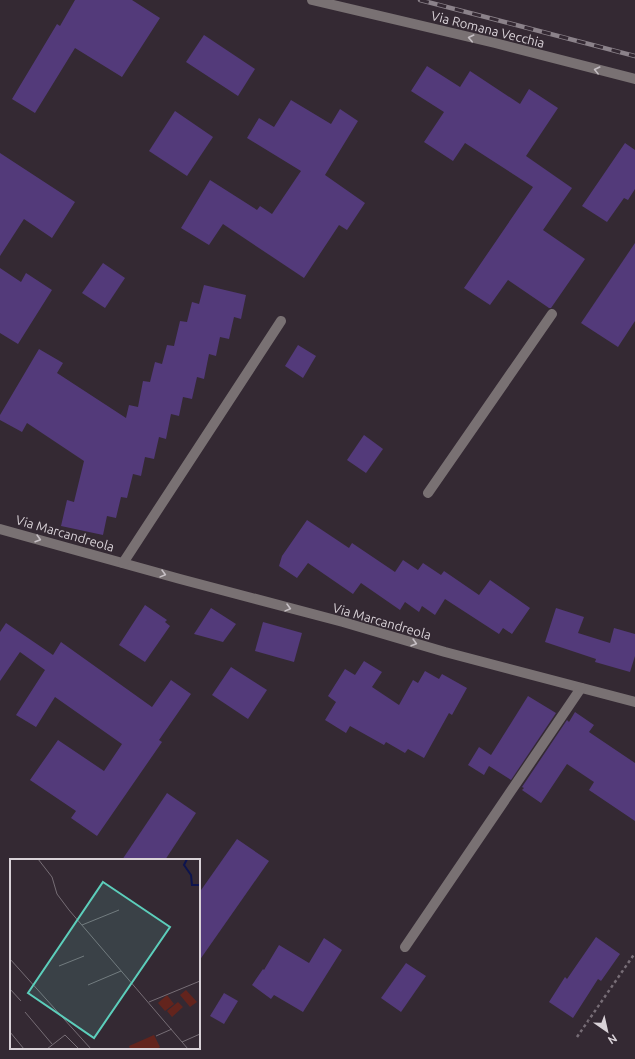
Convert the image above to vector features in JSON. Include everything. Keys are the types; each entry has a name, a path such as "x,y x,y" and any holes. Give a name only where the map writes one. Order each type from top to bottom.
{"street":[{"name":"Via Romana Vecchia","path":"312,0 495,43 635,79"},
{"path":"428,493 552,314"},
{"name":"Via Marcandreola","path":"123,563 280,321"},
{"name":"Via Marcandreola","path":"0,529 343,622 445,652 635,702"},
{"path":"405,947 581,688"}],"path":[{"path":"577,1037 635,953"}],"building":[{"path":"75,0 132,0 160,18 122,77 75,48 35,113 12,99 57,24 60,26"},
{"path":"204,35 255,69 238,96 186,62"},
{"path":"427,66 460,87 470,71 520,104 529,89 558,108 526,156 572,188 543,230 585,259 551,308 508,280 490,305 464,288 533,187 465,143 453,161 424,142 444,112 411,91"},
{"path":"291,100 331,124 340,109 358,121 325,175 365,203 347,230 339,225 304,278 223,224 209,245 181,228 210,180 257,210 260,206 272,214 301,171 247,138 259,118 274,127"},
{"path":"175,111 213,137 187,176 149,151"},
{"path":"625,143 635,150 635,189 628,200 624,198 607,222 582,206"},
{"path":"0,153 75,202 52,238 24,219 0,256"},
{"path":"635,243 635,321 618,347 581,323"},
{"path":"103,263 125,278 105,308 82,293"},
{"path":"0,268 21,282 26,273 52,290 18,344 0,333"},
{"path":"204,285 246,295 241,319 234,317 229,339 220,337 216,356 209,354 204,379 197,377 192,399 183,397 179,416 171,414 166,439 159,437 154,459 145,457 141,476 133,474 127,498 121,497 116,518 107,516 103,535 61,526 67,500 74,502 84,461 27,423 22,432 0,420 0,415 39,349 63,363 57,373 126,418 129,405 138,407 143,381 150,382 155,362 162,364 167,345 174,346 180,321 187,322 192,302 199,304"},
{"path":"298,345 316,356 303,378 285,366"},
{"path":"364,435 383,449 366,473 347,460"},
{"path":"307,520 349,548 352,543 395,572 403,560 418,570 423,563 441,575 444,571 479,595 490,580 530,608 512,634 503,628 499,634 445,599 435,615 422,606 419,612 405,602 400,610 361,583 353,594 308,563 297,578 279,566 282,556"},
{"path":"145,605 167,620 165,622 170,626 145,662 119,645"},
{"path":"211,608 236,624 223,642 194,634"},
{"path":"556,608 584,617 578,633 610,643 614,628 635,634 635,656 630,672 595,662 596,659 545,642"},
{"path":"263,622 302,633 294,662 255,651"},
{"path":"6,623 53,655 61,642 152,707 171,680 191,694 159,740 162,742 97,836 71,818 76,811 30,780 58,740 104,771 122,744 55,697 36,727 16,715 45,670 20,652 0,681 0,632"},
{"path":"364,661 382,672 372,687 399,705 413,680 418,683 425,671 439,679 442,674 467,688 452,715 449,713 424,758 408,749 405,753 386,742 384,745 350,726 346,733 325,720 336,702 328,696 345,669 355,675"},
{"path":"231,667 267,690 248,719 212,695"},
{"path":"528,696 556,713 511,780 489,766 484,775 468,765 479,747 491,755"},
{"path":"575,712 594,725 589,732 635,763 635,821 589,790 594,782 567,764 541,803 522,790 524,788 522,787 567,720 569,722"},
{"path":"167,793 196,813 166,859 123,859"},
{"path":"237,839 269,861 200,960 200,892"},
{"path":"596,937 620,954 601,981 598,979 573,1018 549,1002 565,977 567,979"},
{"path":"324,938 342,950 303,1012 274,995 271,999 252,985 263,969 264,970 279,945 309,963"},
{"path":"406,963 426,976 401,1012 381,998"},
{"path":"224,993 238,1001 224,1024 210,1016"}],"railway":[{"path":"420,0 635,56"}]}
